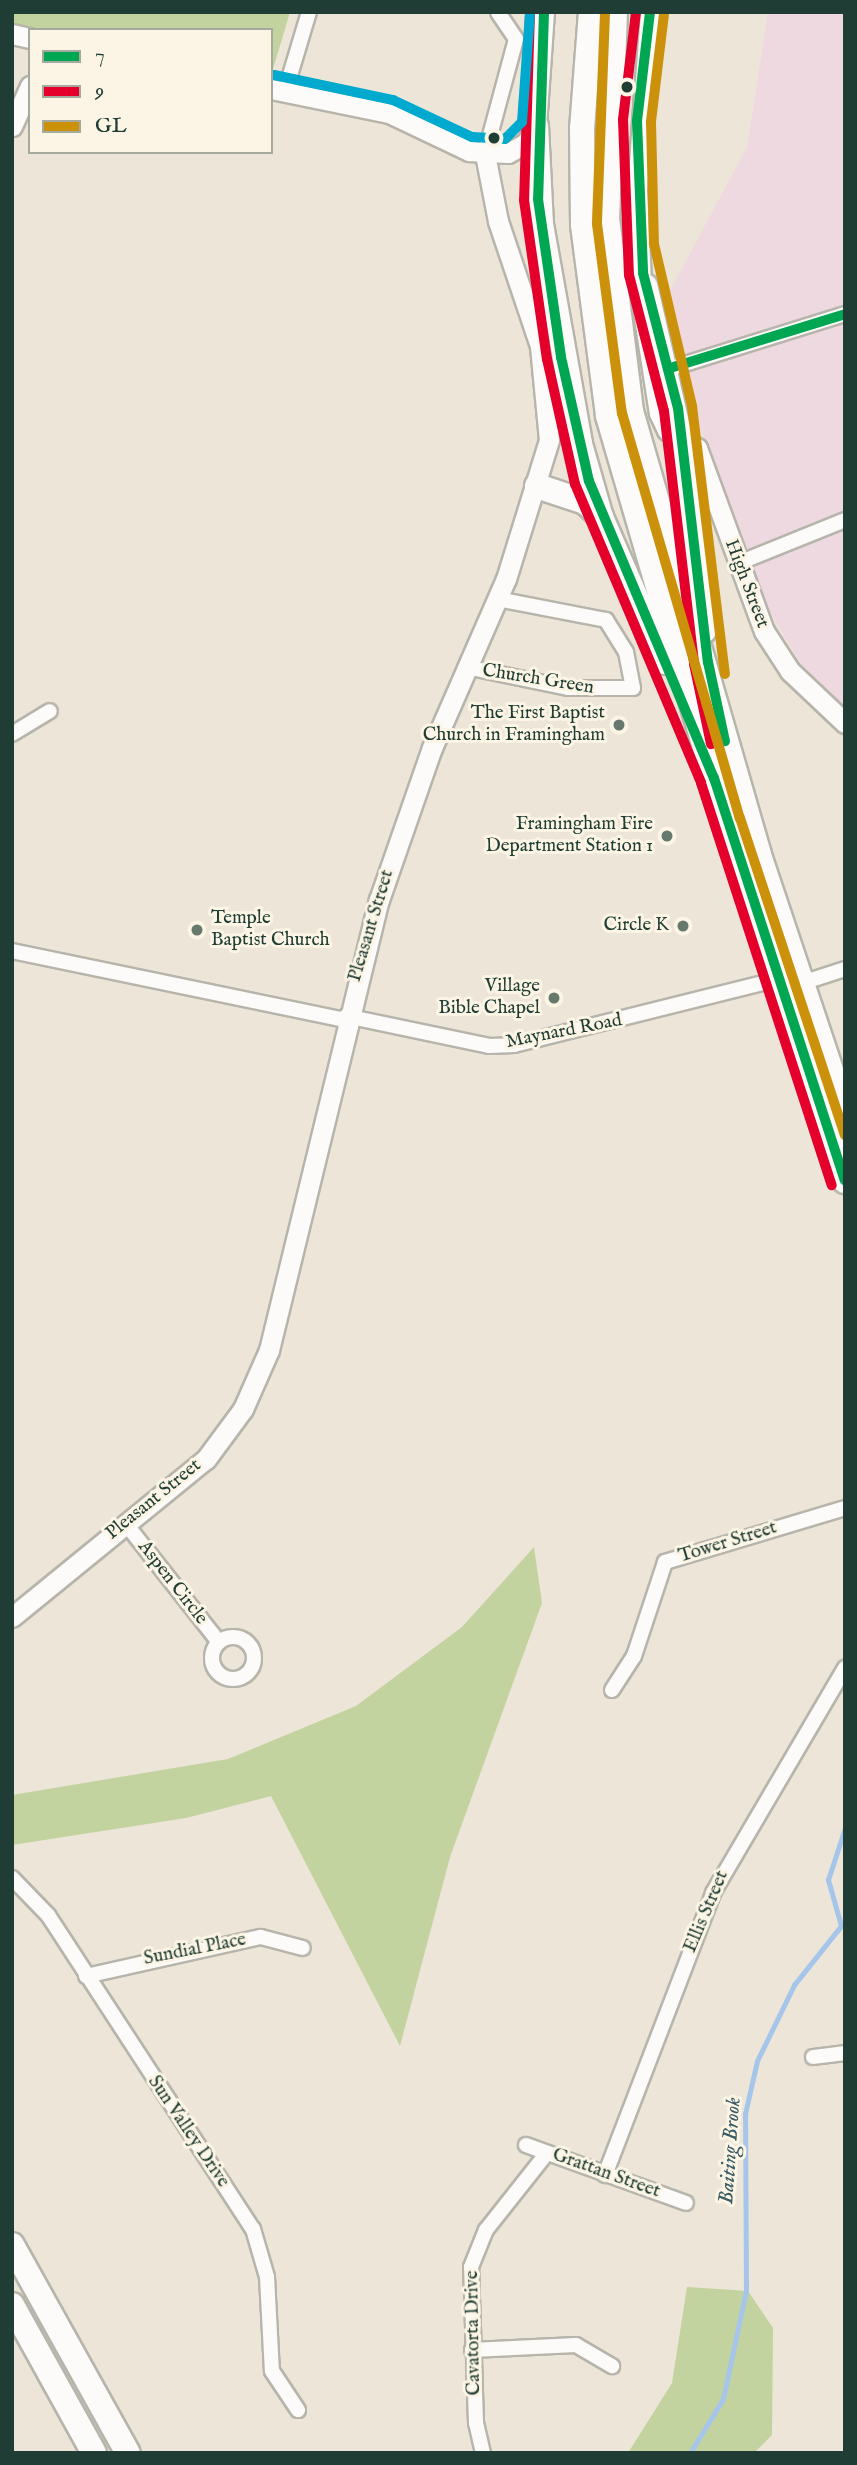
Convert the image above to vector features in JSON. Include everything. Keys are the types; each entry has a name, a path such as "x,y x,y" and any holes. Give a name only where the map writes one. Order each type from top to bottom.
{"highway":[{"path":"592,12 582,176 599,370 631,510 714,778"},
{"path":"615,12 606,181 621,362 654,504 717,715 845,1181"},
{"path":"536,126 538,199 556,330 601,517 714,778 790,981 845,1112"},
{"path":"682,436 717,715"},
{"path":"537,485 585,502 601,517"},
{"path":"12,2245 128,2453"},
{"path":"12,2305 94,2453"}],"main road":[{"path":"278,91 389,113 485,154 519,149 536,126 544,12"},
{"name":"High Street","path":"650,12 638,121 643,273 661,371 682,436 701,456 736,564 764,631 807,690 845,723"},
{"path":"12,126 28,90"},
{"name":"Pleasant Street","path":"12,1617 206,1459 253,1391 274,1331 345,1018 391,861 466,667 498,599 537,485 549,440 547,383 525,292 493,204 485,154"}],"street":[{"path":"278,91 309,12"},
{"path":"485,154 515,45 514,31 498,12"},
{"path":"661,371 845,314"},
{"path":"736,564 845,520"},
{"name":"Church Green","path":"466,667 568,688 633,688 626,652 606,620 498,599"},
{"path":"12,734 50,711"},
{"name":"Maynard Road","path":"12,951 489,1046 514,1045 845,969"},
{"name":"Tower Street","path":"612,1690 634,1656 665,1562 845,1508"},
{"name":"Aspen Circle","path":"127,1524 219,1642"},
{"name":"Ellis Street","path":"605,2175 713,1893 845,1668"},
{"name":"Sun Valley Drive","path":"12,1878 38,1901 253,2230 267,2277 272,2371 298,2410"},
{"name":"Sundial Place","path":"86,1976 261,1937 303,1948"},
{"path":"813,2057 845,2053"},
{"name":"Grattan Street","path":"526,2145 685,2203"},
{"name":"Cavatorta Drive","path":"483,2453 472,2350 469,2286 477,2246 547,2153"},
{"path":"472,2350 576,2345 612,2366"}],"shaded area":[{"path":"768,12 845,12 845,706 800,663 765,603 688,395 664,302 747,147"}],"green space":[{"path":"12,12 290,12 273,69 273,28 35,28 12,23"},
{"path":"534,1547 542,1603 450,1857 400,2046 271,1796 186,1818 12,1845 12,1795 228,1759 356,1706 462,1627"},
{"path":"687,2287 748,2291 773,2328 772,2435 754,2453 628,2453 672,2383"}],"waterway":[{"name":"Baiting Brook","path":"690,2453 723,2399 746,2291 745,2114 757,2061 794,1985 841,1926 828,1880 845,1828"}],"transit line":[{"name":"9","path":"530,12 524,200 547,359 575,484 701,783 832,1185"},
{"path":"274,75 393,100 472,137 505,139 522,122 530,12"},
{"name":"7","path":"544,12 538,199 561,357 589,481 714,778 845,1180"},
{"name":"9","path":"636,12 623,120 629,275 664,411 694,664 711,744"},
{"name":"7","path":"650,12 637,121 643,273 678,408 708,662 725,741"},
{"name":"GL","path":"605,13 597,224 622,413 740,818 845,1135"},
{"name":"GL","path":"664,14 651,122 654,244 692,406 725,674"},
{"name":"7","path":"670,368 845,314"}],"place":[{"name":"The First Baptist Church in Framingham","path":"619,725"},
{"name":"Framingham Fire Department Station 1","path":"667,836"},
{"name":"Circle K","path":"683,926"},
{"name":"Temple Baptist Church","path":"197,930"},
{"name":"Village Bible Chapel","path":"554,998"}]}
